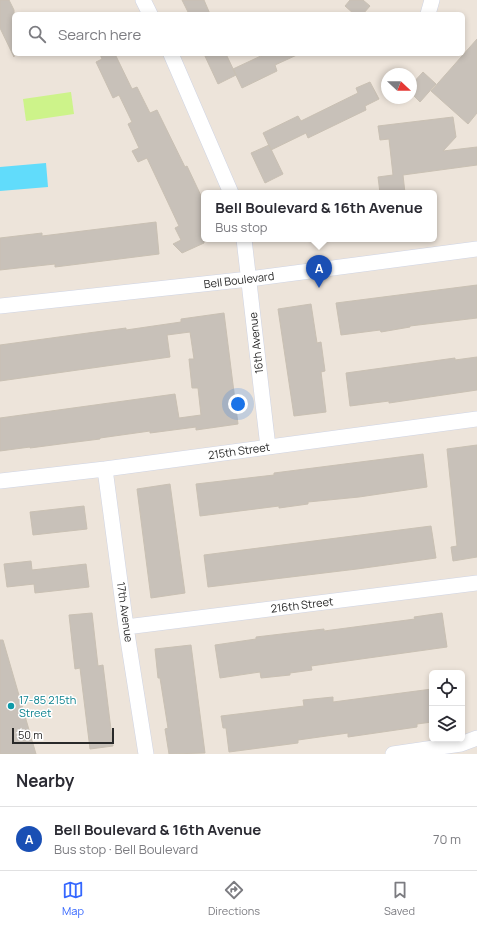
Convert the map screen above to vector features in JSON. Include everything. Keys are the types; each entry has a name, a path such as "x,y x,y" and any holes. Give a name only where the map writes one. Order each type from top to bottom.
{"street":[{"path":"143,0 149,12"},
{"path":"429,12 432,0"},
{"path":"172,56 231,190"},
{"name":"16th Avenue","path":"244,242 268,447"},
{"name":"Bell Boulevard","path":"0,306 249,279 477,249"},
{"name":"215th Street","path":"0,481 106,469 477,419"},
{"name":"17th Avenue","path":"106,469 126,627 146,754"},
{"name":"216th Street","path":"126,627 477,583"},
{"path":"393,754 462,744 477,738"}],"green space":[{"path":"71,92 74,114 26,121 23,99"}],"water":[{"path":"46,163 48,187 0,191 0,167"}],"building":[{"path":"0,0 9,0 14,10 14,12 12,12 12,53 0,28"},
{"path":"182,0 204,0 209,12 188,12"},
{"path":"350,0 363,0 370,6 365,12 352,12 345,6"},
{"path":"477,39 477,113 468,124 431,91 462,56 465,56 465,53"},
{"path":"101,56 116,56 132,89 137,87 150,113 157,110 201,196 201,242 204,243 182,253 173,244 181,240 175,228 179,226 147,158 138,162 132,151 139,148 128,124 132,122 119,95 113,98 96,62 102,59"},
{"path":"205,56 227,56 236,75 218,84"},
{"path":"261,56 295,56 275,65 277,71 242,88 233,69"},
{"path":"423,72 436,84 420,102 417,99 417,78"},
{"path":"370,82 379,99 365,106 366,110 308,138 306,133 271,150 263,133 298,116 301,121 358,93 356,88"},
{"path":"453,117 456,137 443,151 477,147 477,165 403,175 405,190 380,190 378,177 393,175 389,139 380,140 378,126"},
{"path":"269,145 283,174 265,183 251,153"},
{"path":"156,222 159,254 55,267 55,264 0,270 0,238 42,233 42,236"},
{"path":"477,285 477,318 410,326 381,332 380,330 341,335 336,303"},
{"path":"311,304 317,343 321,342 325,371 321,372 326,412 294,416 278,309"},
{"path":"224,313 238,424 196,430 196,427 150,433 150,431 100,439 0,451 0,418 175,394 179,418 201,415 198,388 192,388 189,359 194,359 190,332 167,335 170,357 0,381 0,345 126,328 126,330 181,322 181,319"},
{"path":"477,357 477,390 389,403 389,401 350,406 346,373 455,358 455,360"},
{"path":"477,445 477,557 453,561 451,547 457,546 447,449"},
{"path":"423,454 427,487 359,497 308,502 308,504 279,508 279,506 200,516 196,484 274,475 274,473"},
{"path":"170,484 185,593 151,598 137,489"},
{"path":"84,506 87,529 33,535 30,512"},
{"path":"431,526 436,558 208,587 204,555"},
{"path":"31,561 32,570 86,564 89,587 35,593 34,584 7,587 4,564"},
{"path":"92,613 98,666 103,665 113,746 90,749 80,668 75,669 69,615"},
{"path":"442,613 447,647 311,666 312,670 290,673 290,675 261,678 260,672 220,678 215,645 256,639 256,637 324,629 324,631 415,619 414,617"},
{"name":"17-85 215th Street","path":"0,640 3,640 36,754 0,754"},
{"path":"191,645 205,753 169,754 165,729 168,728 160,678 158,678 155,649"},
{"path":"429,689 429,722 417,724 417,727 348,737 348,733 298,740 298,743 229,752 226,728 223,728 221,716 304,706 303,700 333,697 333,702"}],"place":[{"name":"Bell Boulevard & 16th Avenue","path":"319,288"},
{"name":"17-85 215th Street","path":"11,706"}]}
